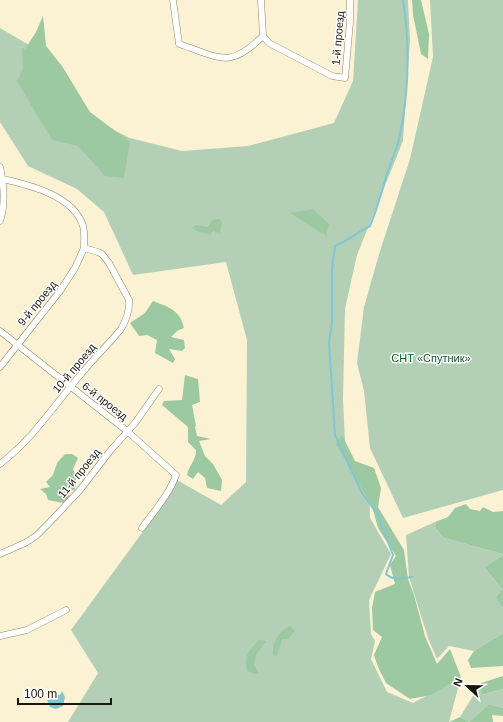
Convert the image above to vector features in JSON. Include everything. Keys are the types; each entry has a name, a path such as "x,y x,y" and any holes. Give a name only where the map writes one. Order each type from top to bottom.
{"street":[{"path":"173,0 179,44 221,58 242,54 251,48 263,36 261,0"},
{"name":"1-й проезд","path":"263,36 269,43 332,76 345,78 350,22 350,0"},
{"path":"0,167 4,188 4,199 0,221"},
{"path":"3,179 26,184 47,192 69,206 84,228 84,248"},
{"name":"10-й проезд","path":"0,464 37,430 70,387 124,323 130,306 129,300 109,263 102,254 84,248"},
{"name":"9-й проезд","path":"0,366 60,292 75,268 84,248"},
{"name":"6-й проезд","path":"0,331 127,431 176,475 168,492 142,528"},
{"name":"11-й проезд","path":"0,554 25,543 36,536 80,490 135,423 159,390"},
{"path":"0,636 28,630 66,610"}],"green space":[{"path":"358,0 408,0 410,40 403,141 357,255 345,309 343,399 346,462 369,480 370,518 391,554 369,600 371,634 375,641 371,659 387,692 413,703 461,677 449,722 68,722 98,673 71,630 166,500 177,480 221,505 246,482 247,340 226,262 133,275 104,212 77,189 28,166 0,122 0,28 53,59 89,118 130,138 182,151 248,146 334,123 353,81"},
{"path":"412,0 421,0 429,34 428,59 421,54 413,15"},
{"name":"СНТ «Спутник»","path":"430,0 503,0 503,490 403,518 370,448 364,391 357,363 364,307 380,251 410,159 433,57"},
{"path":"43,16 46,46 62,66 90,112 130,142 124,178 105,176 78,146 52,140 17,81 23,69 22,48 25,49 36,32"},
{"path":"313,209 329,224 326,236 290,213"},
{"path":"220,219 222,222 220,233 213,231 210,235 192,228 196,225 208,227 212,220"},
{"path":"153,301 164,305 177,313 184,328 177,331 171,337 184,340 185,348 182,351 169,349 175,359 173,363 155,353 157,340 147,335 139,336 130,323 145,313"},
{"path":"185,375 198,379 200,402 192,405 195,427 197,436 211,439 199,441 205,456 213,464 222,480 221,491 207,488 205,478 198,472 193,479 187,475 195,457 196,450 188,442 188,427 162,405 164,401 182,400"},
{"path":"342,435 355,461 374,468 381,488 378,507 404,550 408,579 425,636 437,664 450,649 461,677 431,695 410,699 386,683 378,667 374,655 382,637 373,630 372,608 375,592 395,584 390,565 396,556 378,528 372,506 336,444"},
{"path":"65,454 72,454 78,458 73,469 76,477 75,490 65,491 70,496 63,503 48,500 46,494 40,489 50,487 46,482 53,475 57,463"},
{"path":"466,504 470,509 480,511 483,507 493,512 503,511 503,554 444,538 436,529 435,522 448,517 455,508"},
{"path":"435,522 436,529 444,538 503,554 484,567 502,589 497,598 503,608 503,633 474,651 449,646 437,659 428,638 409,577 406,535"},
{"path":"503,555 503,608 496,598 502,589 484,567"},
{"path":"290,626 295,631 288,639 282,639 277,656 273,655 275,642 279,634"},
{"path":"503,633 503,666 471,668 468,660 474,651"},
{"path":"259,640 266,641 256,655 254,665 259,674 254,674 247,671 246,661 248,654"},
{"path":"503,676 503,689 482,695 481,683"},
{"path":"481,683 483,695 503,689 503,708 489,704 469,722 460,717"},
{"path":"489,704 503,708 503,716 492,715 493,722 469,722"},
{"path":"460,717 469,722 449,722"}],"water":[{"path":"54,691 60,695 62,691 65,697 63,706 56,709 50,707 47,700 51,698 49,695"}],"waterway":[{"path":"403,0 407,35 407,87 399,139 370,226 335,246 332,268 332,323 329,342 335,435 362,493 378,515 393,555 386,574 392,578 412,577"}]}
